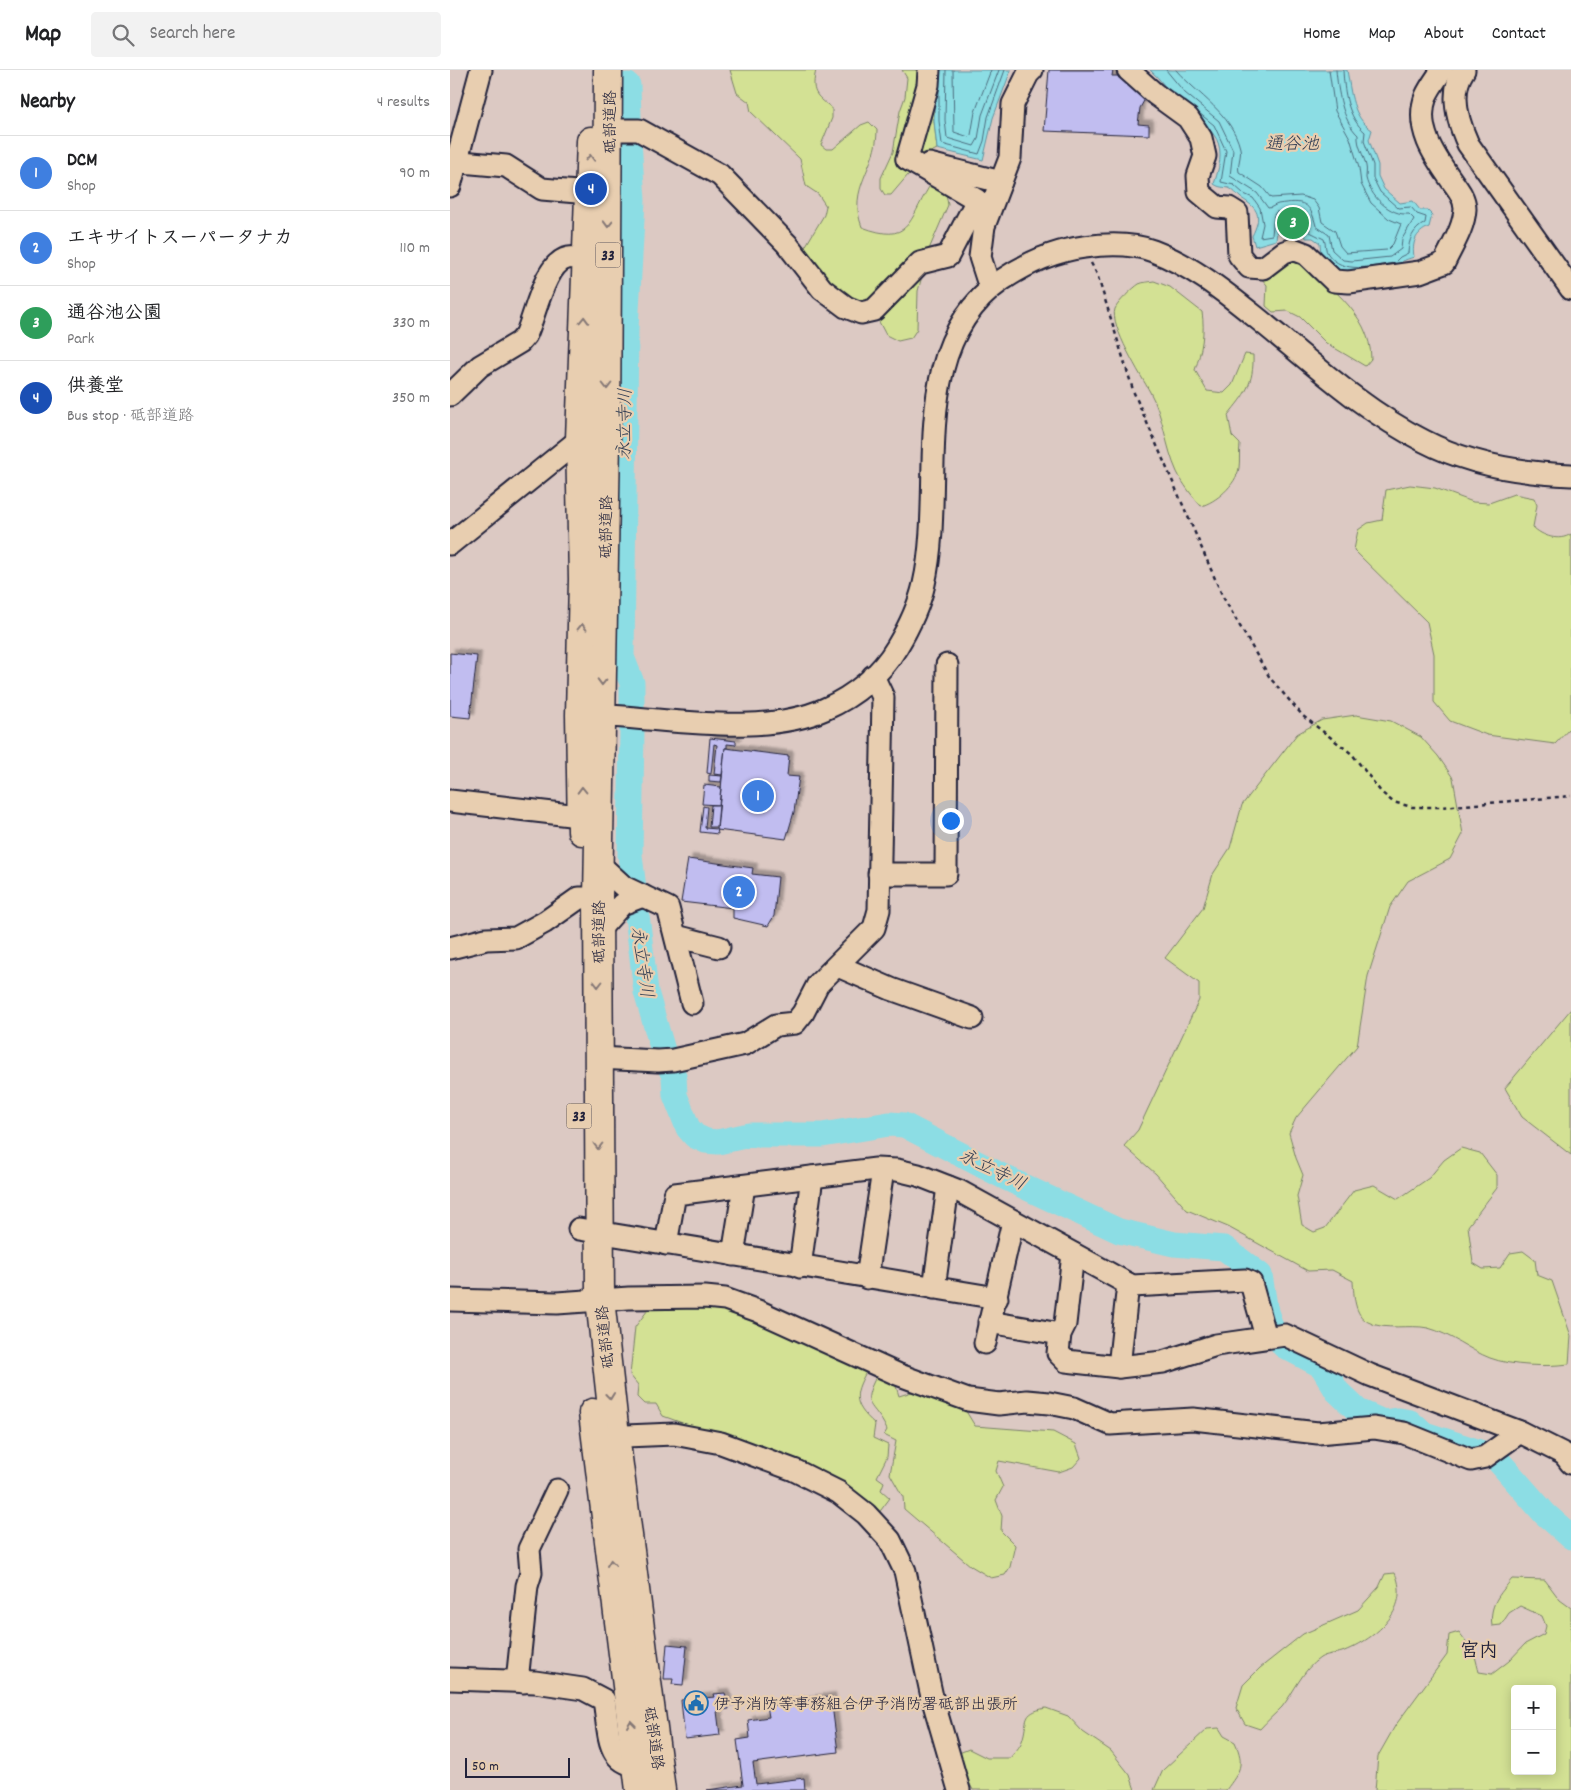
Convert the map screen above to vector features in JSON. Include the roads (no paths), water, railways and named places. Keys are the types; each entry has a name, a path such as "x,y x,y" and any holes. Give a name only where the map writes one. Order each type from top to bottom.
{"highway":[{"name":"砥部道路","path":"589,70 592,127 589,193 597,259 606,440 590,715"},
{"name":"砥部道路","path":"588,1230 598,1058 598,931 606,897 591,818 590,715 583,579 580,439 609,130 608,70"},
{"name":"砥部道路","path":"591,818 606,897 588,1230 590,1300 605,1437 649,1778"}],"street":[{"path":"450,186 453,161 481,70"},
{"path":"907,159 928,85 929,70"},
{"path":"990,288 980,257 984,226 1010,158 1014,104 1028,74 1032,70"},
{"path":"1128,70 1188,118 1201,138 1205,156 1198,176 1199,192 1217,207 1229,208 1237,213 1239,255 1249,267 1263,268 1284,252 1293,249 1306,254 1334,281 1349,282 1420,272 1444,263 1462,223 1465,207 1461,194 1436,158 1426,138 1422,114 1426,96 1442,70"},
{"path":"1464,70 1458,90 1456,109 1468,144 1571,289"},
{"path":"609,130 639,130 720,175 787,244 822,289 846,308 861,313 874,310 920,263 948,256 977,200 907,159"},
{"path":"907,159 1001,182"},
{"path":"453,161 506,166 542,189 589,193"},
{"path":"590,715 742,725 787,720 824,710 859,690 888,662 911,624 924,583 936,396 945,356 962,320 990,288 1021,267 1052,254 1083,247 1117,245 1149,249 1185,265 1216,285 1371,409 1425,442 1468,458 1527,471 1571,475"},
{"path":"450,395 480,366 520,342 526,335 547,280 560,260 569,257 597,259"},
{"path":"450,544 580,439 606,440"},
{"path":"879,874 946,874 947,665"},
{"path":"598,1058 666,1061 745,1044 776,1025 795,1023 803,1013 818,984 838,966 855,944 874,928 879,910 883,697 873,676"},
{"path":"450,801 591,818"},
{"path":"450,948 486,939 516,938 545,922 606,897 643,896 668,908 692,1003"},
{"path":"676,936 719,947"},
{"path":"838,966 891,989 972,1018"},
{"path":"867,1278 883,1170"},
{"path":"666,1244 675,1194 812,1177 897,1170 918,1175 948,1187 1132,1286 1245,1280 1251,1284 1274,1336"},
{"path":"800,1267 812,1177"},
{"path":"733,1255 744,1186"},
{"path":"934,1288 948,1187"},
{"path":"985,1343 989,1322 997,1298 1012,1221"},
{"path":"588,1230 800,1267 997,1298"},
{"path":"1073,1254 1065,1324 1060,1334 1058,1353 1066,1361 1119,1367 1163,1362 1216,1345 1274,1336 1520,1432 1569,1454"},
{"path":"1119,1367 1128,1284"},
{"path":"450,1300 557,1303 590,1300 705,1297 725,1300 758,1311 897,1374 968,1400 999,1404 1026,1401 1049,1402 1074,1408 1110,1424 1193,1419 1318,1433 1374,1428 1404,1433 1462,1458 1479,1460 1520,1432"},
{"path":"989,1322 1060,1334"},
{"path":"605,1437 674,1434 722,1443 794,1470 838,1492 866,1514 890,1540 905,1571 932,1697 959,1790"},
{"path":"523,1682 518,1672 527,1586 531,1573 528,1549 557,1490"},
{"path":"450,1679 523,1682 583,1689 604,1700 614,1753 622,1763 649,1778"}],"water":[{"path":"935,70 1011,70 993,118 983,160 937,149 934,121"},
{"name":"通谷池","path":"1150,70 1347,70 1356,111 1365,125 1372,130 1369,140 1378,165 1378,176 1384,189 1400,203 1413,201 1420,210 1427,210 1432,215 1429,227 1420,232 1416,239 1414,257 1402,261 1397,268 1352,273 1337,270 1321,255 1320,243 1313,238 1306,238 1302,215 1279,216 1276,240 1255,246 1252,236 1258,218 1255,210 1231,189 1214,184 1219,167 1219,144 1208,128 1178,102"}],"waterway":[{"name":"永立寺川","path":"628,85 629,118"},
{"name":"永立寺川","path":"629,141 633,200 626,329 622,657 632,683 632,705"},
{"name":"永立寺川","path":"632,730 630,855 646,992 664,1054 674,1076 675,1095 688,1128 695,1136 706,1141 718,1142 749,1135 822,1135 889,1124 904,1125 1006,1178 1119,1231 1174,1244 1224,1248 1260,1275 1266,1312 1272,1329 1284,1346 1322,1366 1337,1391 1358,1411 1383,1422 1399,1420 1410,1422 1422,1433 1495,1457 1545,1514 1571,1537"}],"place":[{"name":"供養堂","path":"591,189"},
{"name":"通谷池公園","path":"1293,223"},
{"name":"DCM","path":"758,796"},
{"name":"エキサイトスーパータナカ","path":"739,892"},
{"name":"伊予消防等事務組合伊予消防署砥部出張所","path":"696,1703"}],"district":[{"name":"宮内","path":"1479,1649"}]}
